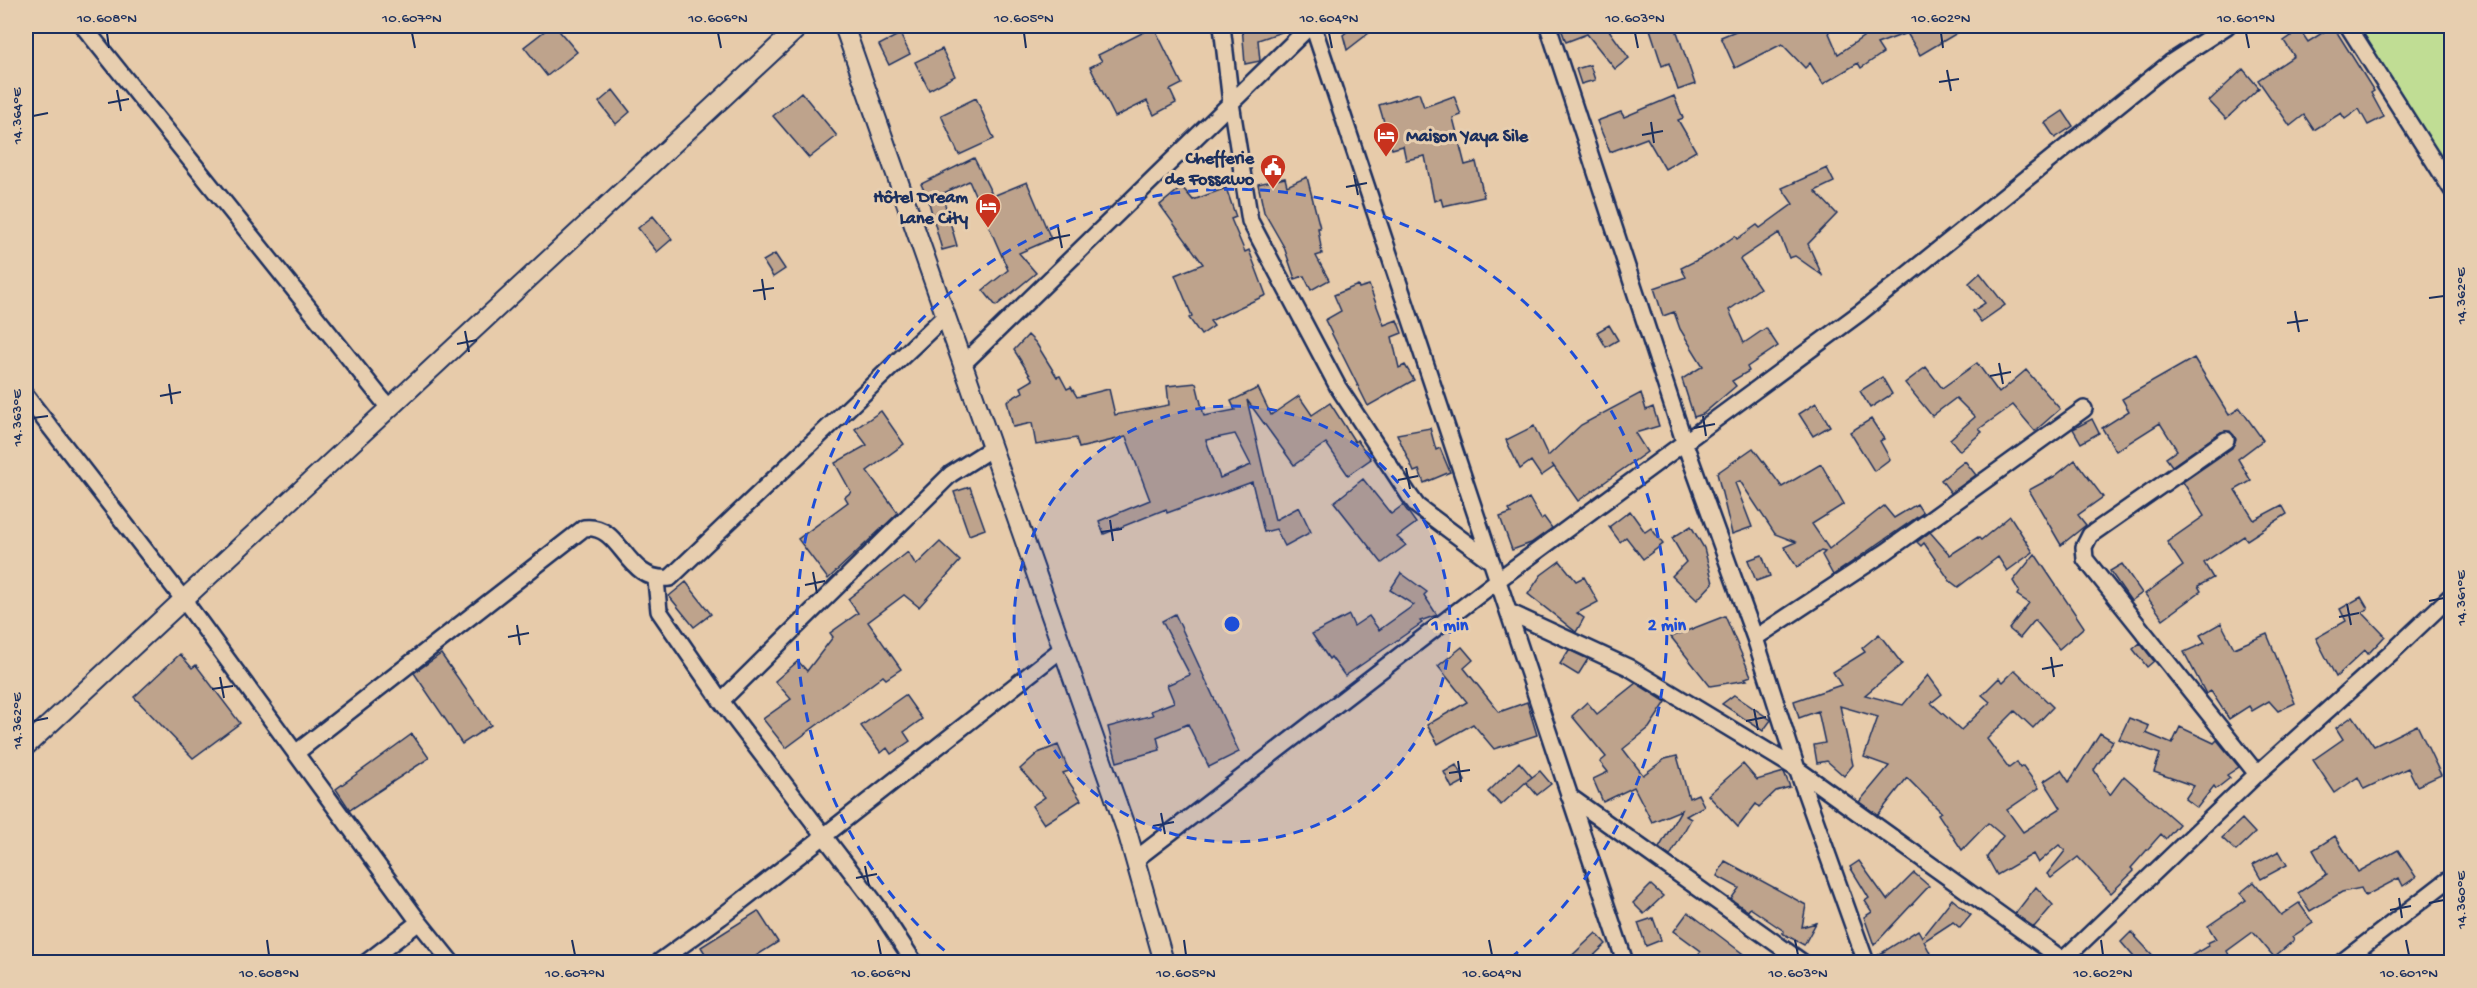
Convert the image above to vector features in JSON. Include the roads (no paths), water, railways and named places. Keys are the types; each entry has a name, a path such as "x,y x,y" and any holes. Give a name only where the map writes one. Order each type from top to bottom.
{"street":[{"path":"83,26 389,408"},
{"path":"27,740 183,599 800,26"},
{"path":"844,26 1136,859 1164,963"},
{"path":"1222,26 1231,103 1250,221 1338,387 1418,506 1492,562"},
{"path":"963,364 1311,26 1625,963"},
{"path":"1548,26 1685,444 1755,638 1797,769 1866,963"},
{"path":"1136,859 1498,580 1861,312 2170,63 2227,26"},
{"path":"2348,26 2451,190"},
{"path":"297,752 584,528 595,526 605,533 642,573 656,580 670,578 946,315"},
{"path":"26,396 183,599 451,963"},
{"path":"1755,638 1887,551 2084,409"},
{"path":"2226,440 2090,535 2084,546 2085,560 2256,774"},
{"path":"721,701 951,474 992,447"},
{"path":"656,580 659,611 721,701 876,904 914,963"},
{"path":"1509,612 1628,667 1797,769 2063,962 2256,774 2392,652 2451,594"},
{"path":"659,963 1063,648"},
{"path":"1569,796 1802,963"},
{"path":"2342,963 2451,877"},
{"path":"367,963 419,922"}],"place":[{"name":"Maison Yaya Sile","path":"1386,158"},
{"name":"Chefferie de Fossawo","path":"1273,190"},
{"name":"Hôtel Dream Lane City","path":"988,229"}]}
